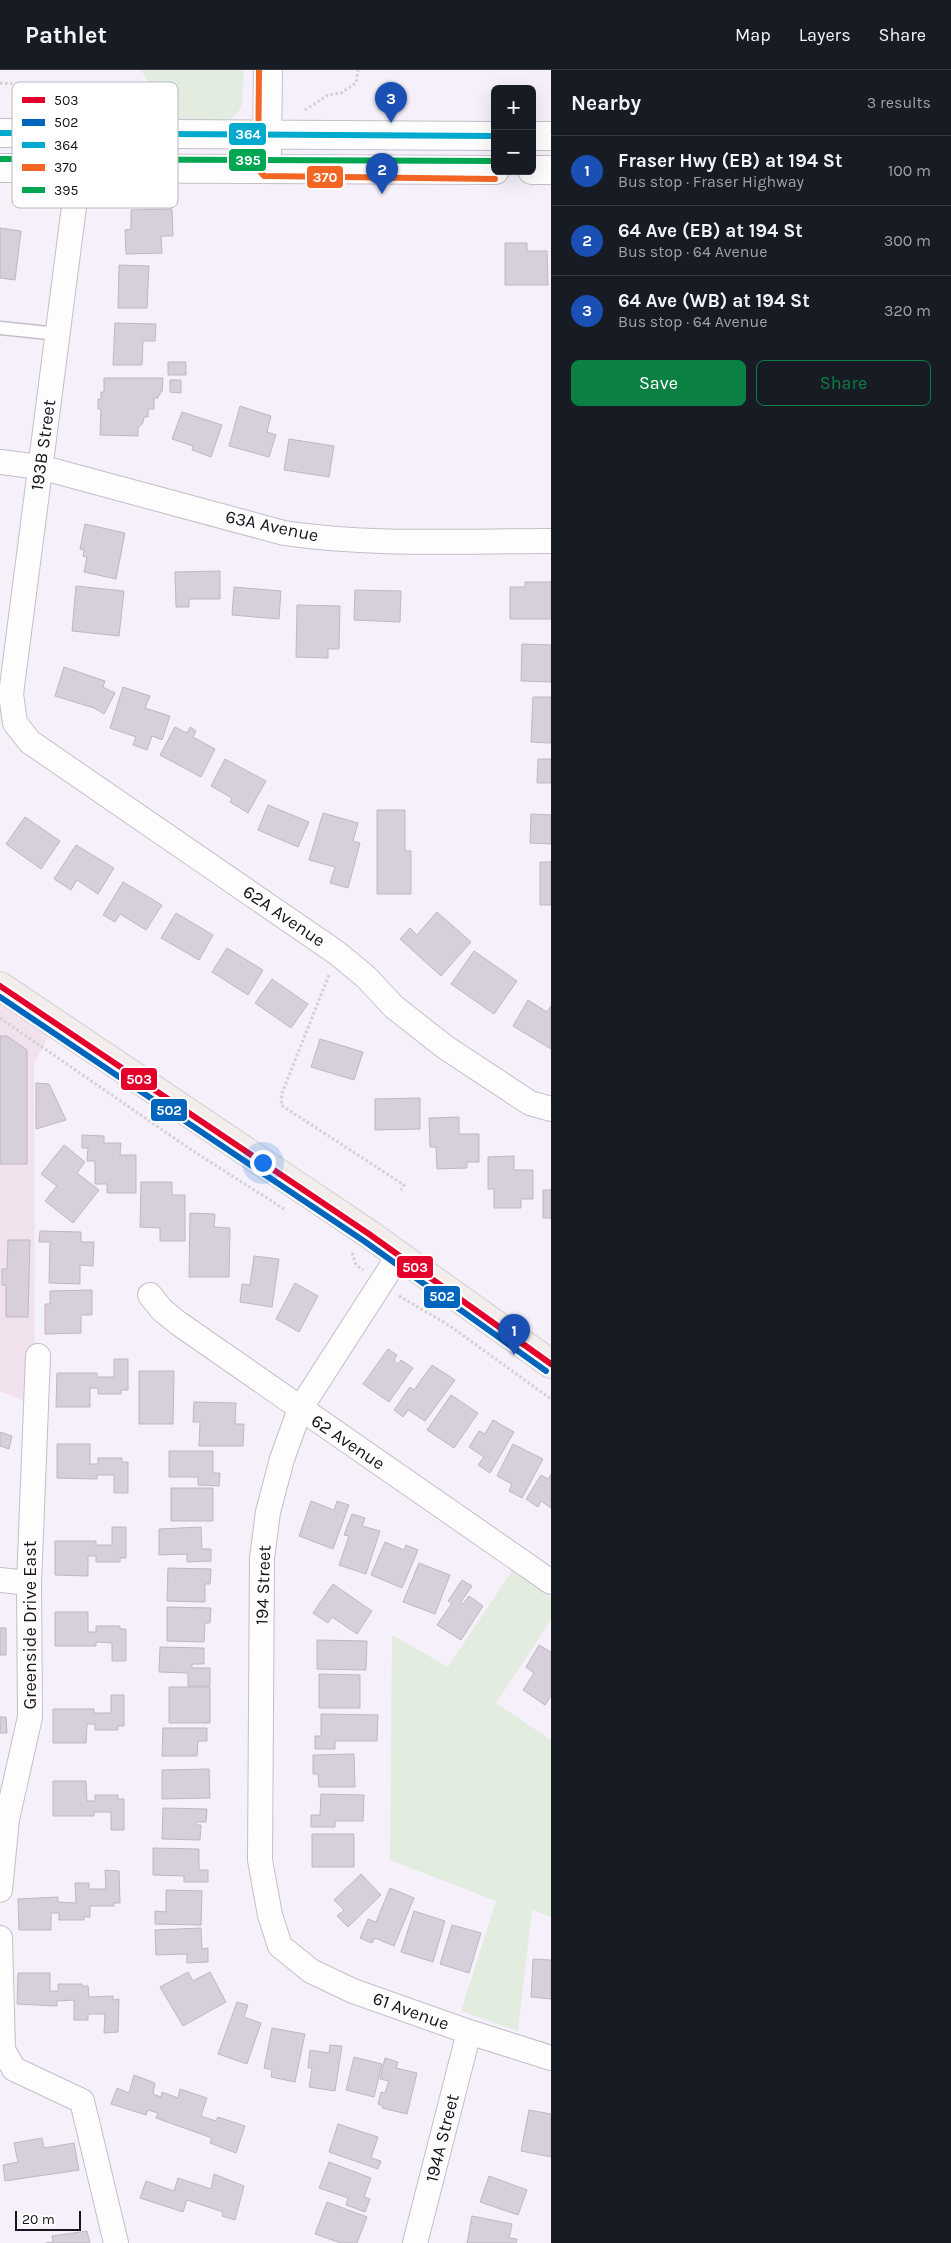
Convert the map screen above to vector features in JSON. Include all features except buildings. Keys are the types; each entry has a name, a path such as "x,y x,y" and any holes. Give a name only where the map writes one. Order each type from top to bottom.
{"main road":[{"path":"267,168 268,70"},
{"path":"178,134 491,136"},
{"path":"536,136 551,136"},
{"path":"178,168 491,170"},
{"path":"536,170 551,170"},
{"path":"0,986 399,1255 551,1364"}],"street":[{"name":"193B Street","path":"14,723 11,694 74,208"},
{"name":"63A Avenue","path":"0,462 40,467 284,532 318,538 356,541 551,541"},
{"name":"62A Avenue","path":"14,723 30,742 337,953 366,977 394,1007 445,1047 530,1103 551,1109"},
{"name":"194 Street","path":"280,1946 270,1915 260,1860 262,1558 273,1494 282,1459 300,1409 399,1255"},
{"name":"62 Avenue","path":"150,1295 162,1310 178,1323 551,1582"},
{"name":"Greenside Drive East","path":"0,1890 7,1819 30,1717 29,1583 38,1356"},
{"path":"0,1580 29,1583"},
{"path":"0,1938 3,2050 14,2070 82,2100 116,2243"},
{"name":"61 Avenue","path":"280,1946 311,1971 353,1990 469,2032 551,2058"},
{"name":"194A Street","path":"415,2243 469,2032"}],"lane":[{"path":"0,328 58,334"}],"path":[{"path":"303,112 328,95 341,93 356,83 358,70"},
{"path":"337,953 282,1093 281,1105 404,1185 400,1190"},
{"path":"0,1018 193,1151 289,1213"},
{"path":"345,1248 353,1254 356,1265"},
{"path":"408,1302 450,1326 551,1399"}],"shaded area":[{"path":"0,998 50,1033 34,1064 35,1343 26,1402 0,1391"}],"green space":[{"path":"141,70 244,70 242,103 239,111 229,120 223,122 178,123 178,82 148,82"},
{"path":"512,1571 551,1598 551,1620 496,1703 551,1740 551,1917 532,1910 518,2031 461,2011 496,1901 390,1860 392,1635 448,1667"}],"transit line":[{"name":"370","path":"259,70 258,169 264,176 495,179"},
{"name":"364","path":"0,133 12,133"},
{"name":"364","path":"178,134 491,136"},
{"name":"395","path":"0,159 12,159"},
{"name":"395","path":"178,160 491,161"},
{"name":"503","path":"0,986 369,1234 551,1364"},
{"name":"502","path":"0,997 364,1241 546,1371"}],"place":[{"name":"64 Ave (WB) at 194 St","path":"391,123"},
{"name":"64 Ave (EB) at 194 St","path":"382,194"},
{"name":"Fraser Hwy (EB) at 194 St","path":"514,1355"}]}
